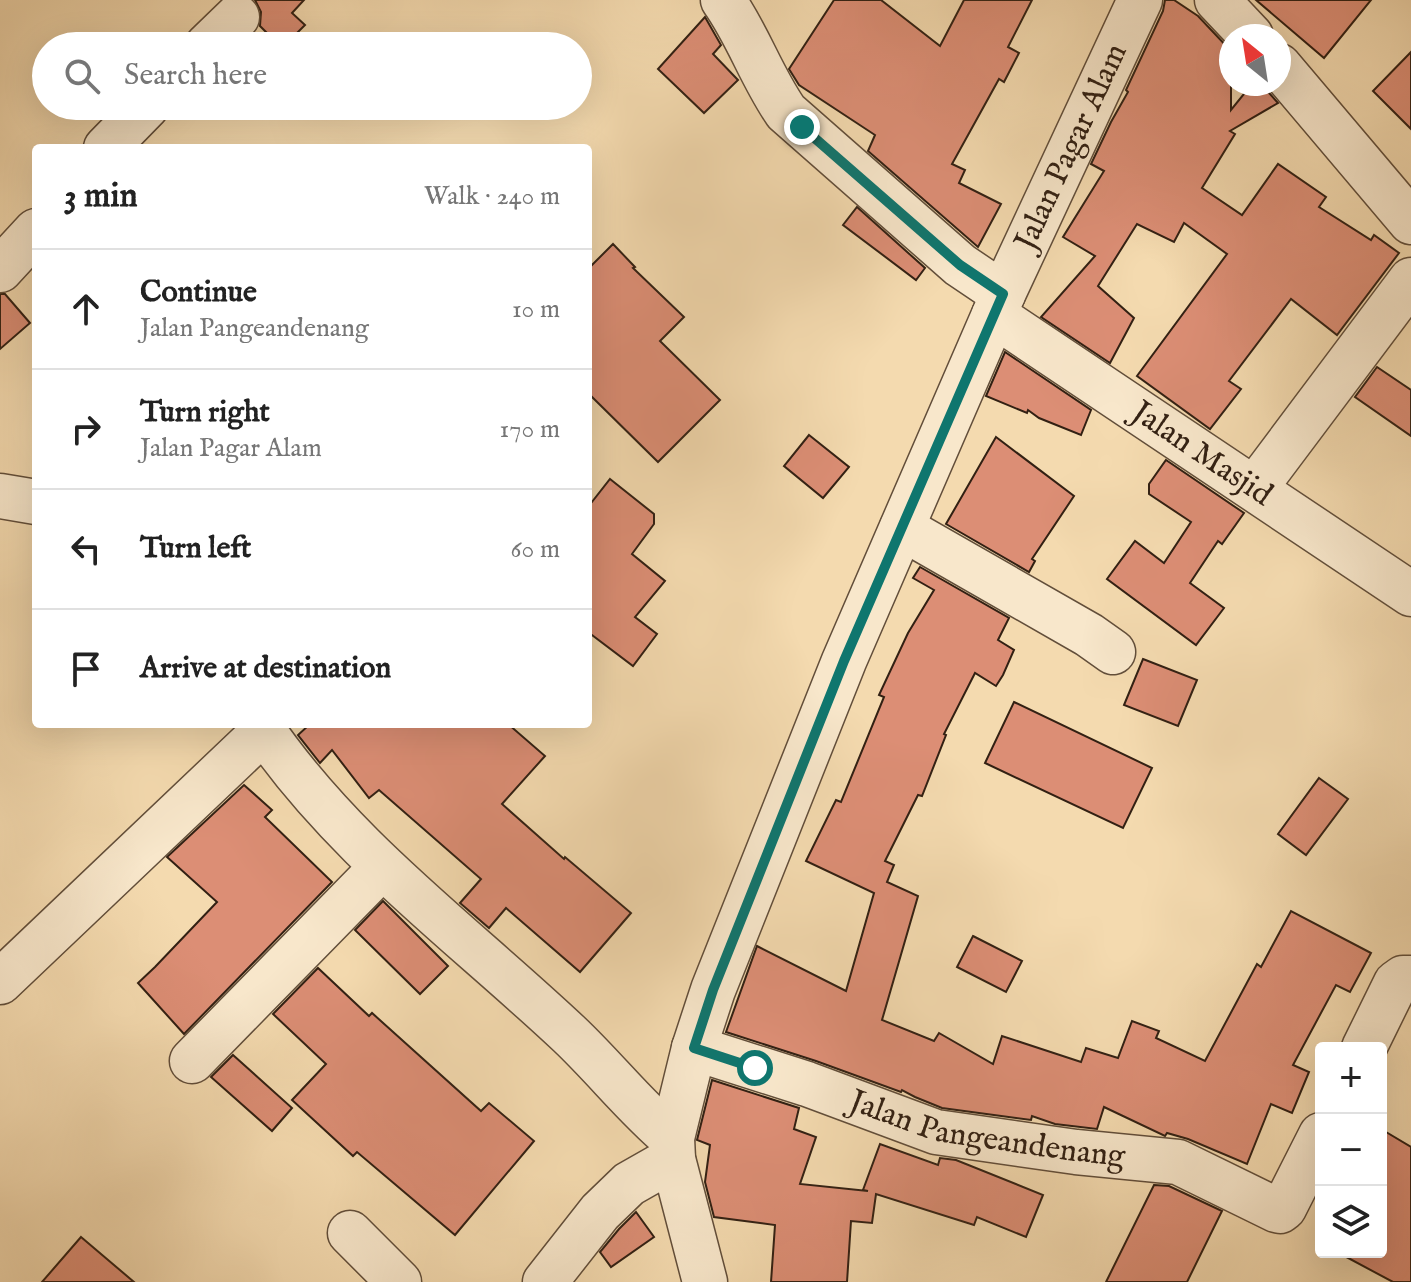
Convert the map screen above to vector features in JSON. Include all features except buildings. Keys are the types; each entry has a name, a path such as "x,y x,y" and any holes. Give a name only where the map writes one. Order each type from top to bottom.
{"street":[{"name":"Jalan Masjid","path":"723,0 748,39 771,90 786,112 960,265 999,305 1255,488 1411,594"},
{"name":"Jalan Pagar Alam","path":"705,1282 672,1149 694,1048 713,990 844,661 999,305 1140,0"},
{"path":"1217,0 1240,24"},
{"path":"1291,80 1411,222"},
{"path":"110,144 133,120"},
{"path":"0,270 32,235"},
{"path":"1255,488 1411,280"},
{"path":"0,496 32,501"},
{"path":"902,528 1089,635 1113,652"},
{"path":"0,982 261,728"},
{"path":"263,728 327,811 382,867 570,1036 652,1122 672,1149 600,1212 545,1282"},
{"path":"192,1061 382,867"},
{"path":"1367,1042 1396,983 1403,978 1411,978"},
{"name":"Jalan Pangeandenang","path":"694,1048 807,1084 936,1132 1076,1152 1178,1162 1280,1211 1315,1147"},
{"path":"350,1233 399,1282"}],"route":[{"path":"755,1068 694,1048 713,990 844,661 1003,294 960,265 802,127"}]}
